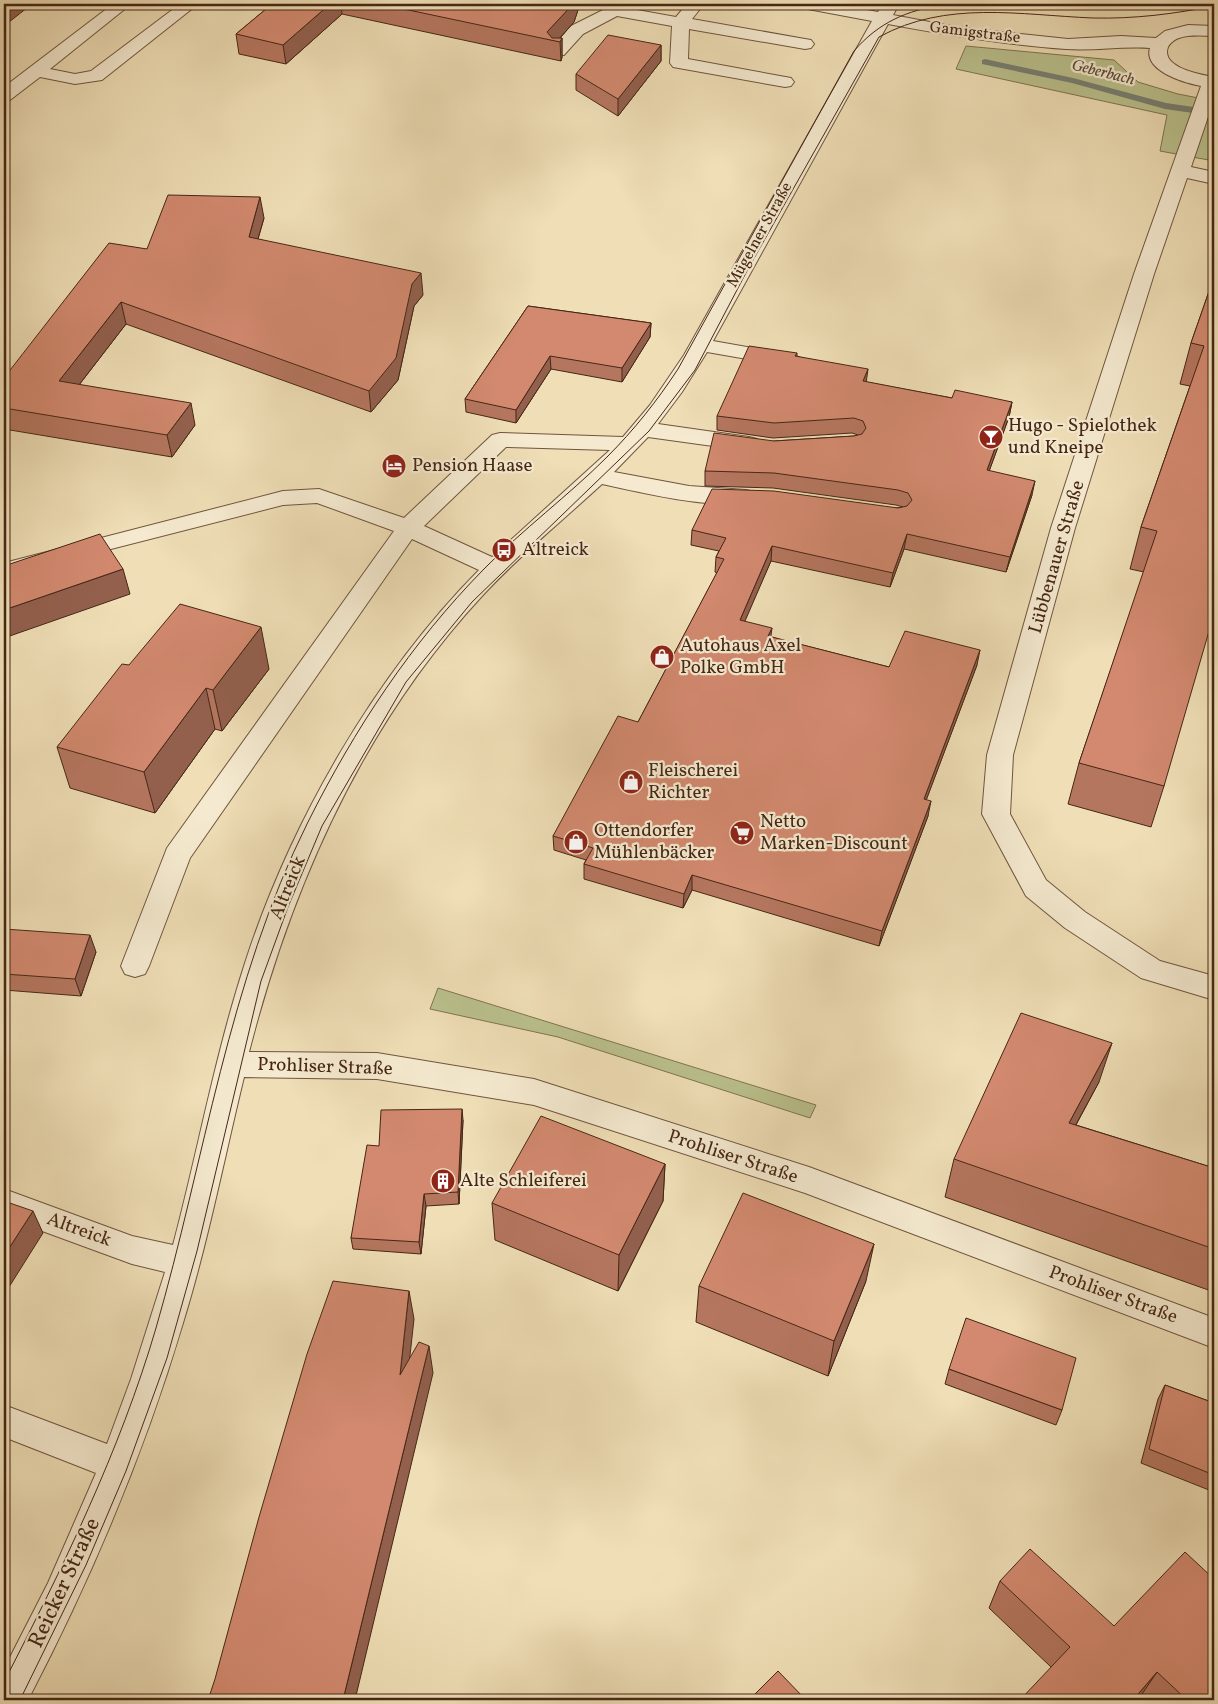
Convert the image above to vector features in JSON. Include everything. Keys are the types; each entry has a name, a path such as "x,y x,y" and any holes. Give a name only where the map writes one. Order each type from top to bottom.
{"street":[{"path":"4,96 123,4"},
{"path":"36,71 75,79 96,76 190,4"},
{"path":"696,4 681,22 679,63 785,82"},
{"name":"Gamigstraße","path":"808,4 886,11 956,32 1068,44 1089,50 1158,50"},
{"path":"558,51 577,30 615,11 805,44"},
{"name":"Mügelner Straße","path":"635,437 687,370 804,154 886,11"},
{"path":"1212,83 1177,74 1165,66 1158,50 1167,36 1179,32 1213,30"},
{"name":"Lübbenauer Straße","path":"1212,83 1147,265 1063,528 1000,755 996,814 1036,888 1075,920 1151,970 1214,988"},
{"path":"1180,171 1214,178"},
{"path":"701,345 770,357"},
{"path":"135,966 177,855 408,528 500,440 635,437 773,447"},
{"name":"Altreick","path":"193,1228 253,981 280,906 314,825 362,739 400,679 461,604 494,568 635,437"},
{"path":"595,475 647,488 719,496 764,497"},
{"path":"4,571 50,556 283,498 319,496 408,528 494,568"},
{"name":"Prohliser Straße","path":"232,1064 378,1066 534,1092 809,1181 1214,1333"},
{"name":"Altreick","path":"4,1203 132,1250 175,1260 184,1264"},
{"name":"Reicker Straße","path":"8,1700 81,1553 118,1464 159,1350 193,1228"},
{"path":"4,1421 118,1464"}],"green space":[{"path":"966,46 1114,60 1138,82 1178,94 1214,101 1214,161 1160,151 1167,115 956,69"},
{"path":"438,988 816,1105 810,1118 558,1037 430,1009"}],"building":[{"path":"272,4 330,4 283,45 236,34"},
{"path":"380,4 573,4 547,32 552,38 562,38 560,42"},
{"path":"608,35 661,45 618,99 576,74"},
{"path":"168,195 260,197 249,237 421,273 412,284 396,358 369,391 121,302 59,381 191,403 167,435 4,408 4,374 7,374 109,243 147,249"},
{"path":"1214,277 1214,614 1164,786 1079,763 1157,531 1141,527 1204,346 1191,343"},
{"path":"528,306 651,323 622,368 550,356 516,410 465,399"},
{"path":"749,346 797,353 795,356 868,369 863,381 952,398 955,390 1012,402 987,470 1035,481 1010,557 907,534 893,573 772,546 740,620 772,628 768,636 889,667 905,631 980,650 924,799 931,801 882,931 692,875 684,894 584,864 593,848 553,836 618,716 638,722 724,559 716,557 726,538 692,530 712,489 774,491 898,508 907,506 912,500 908,493 898,490 774,473 705,471 714,433 774,441 854,436 862,434 866,428 863,421 854,418 774,423 717,416"},
{"path":"100,534 123,569 4,610 4,566"},
{"path":"180,604 261,627 213,690 206,688 144,772 57,747 122,664 129,665"},
{"path":"4,929 90,935 75,979 4,974"},
{"path":"1021,1013 1112,1043 1069,1123 1214,1168 1214,1249 954,1159"},
{"path":"462,1109 458,1192 424,1194 419,1242 351,1238 367,1145 379,1146 381,1110"},
{"path":"541,1116 665,1164 619,1255 492,1203"},
{"path":"743,1193 874,1244 834,1341 699,1286"},
{"path":"4,1201 33,1211 4,1256"},
{"path":"333,1281 409,1291 400,1375 419,1342 429,1346 343,1700 208,1700 307,1354"},
{"path":"966,1318 1076,1358 1062,1410 949,1369"},
{"path":"1165,1385 1214,1403 1214,1475 1149,1449"},
{"path":"1030,1549 1114,1626 1185,1552 1214,1579 1214,1700 1187,1700 1157,1672 1133,1700 1020,1700 1070,1647 1000,1581"},
{"path":"778,1671 806,1700 749,1700"}],"waterway":[{"name":"Geberbach","path":"985,62 1073,81 1165,106 1214,113"}],"tram line":[{"path":"1155,9 1186,4"},
{"path":"4,1682 88,1509 142,1374 173,1264 220,1072 257,945 281,883 308,822 345,754 408,657 457,597 499,554 607,457 636,426 662,392 678,369 854,51 863,41 894,19 917,10 943,5"},
{"path":"20,1700 86,1565 126,1471 167,1358 197,1251 261,981 288,907 322,826 406,682 472,602 649,431 695,370 748,269 879,37 904,25 930,18 957,14 984,12 1124,18 1169,14 1214,6"}],"place":[{"name":"Hugo - Spielothek und Kneipe","path":"991,437"},
{"name":"Pension Haase","path":"394,466"},
{"name":"Altreick","path":"504,550"},
{"name":"Autohaus Axel Polke GmbH","path":"662,657"},
{"name":"Fleischerei Richter","path":"631,782"},
{"name":"Netto Marken-Discount","path":"742,833"},
{"name":"Ottendorfer Mühlenbäcker","path":"576,842"},
{"name":"Alte Schleiferei","path":"443,1181"}]}
